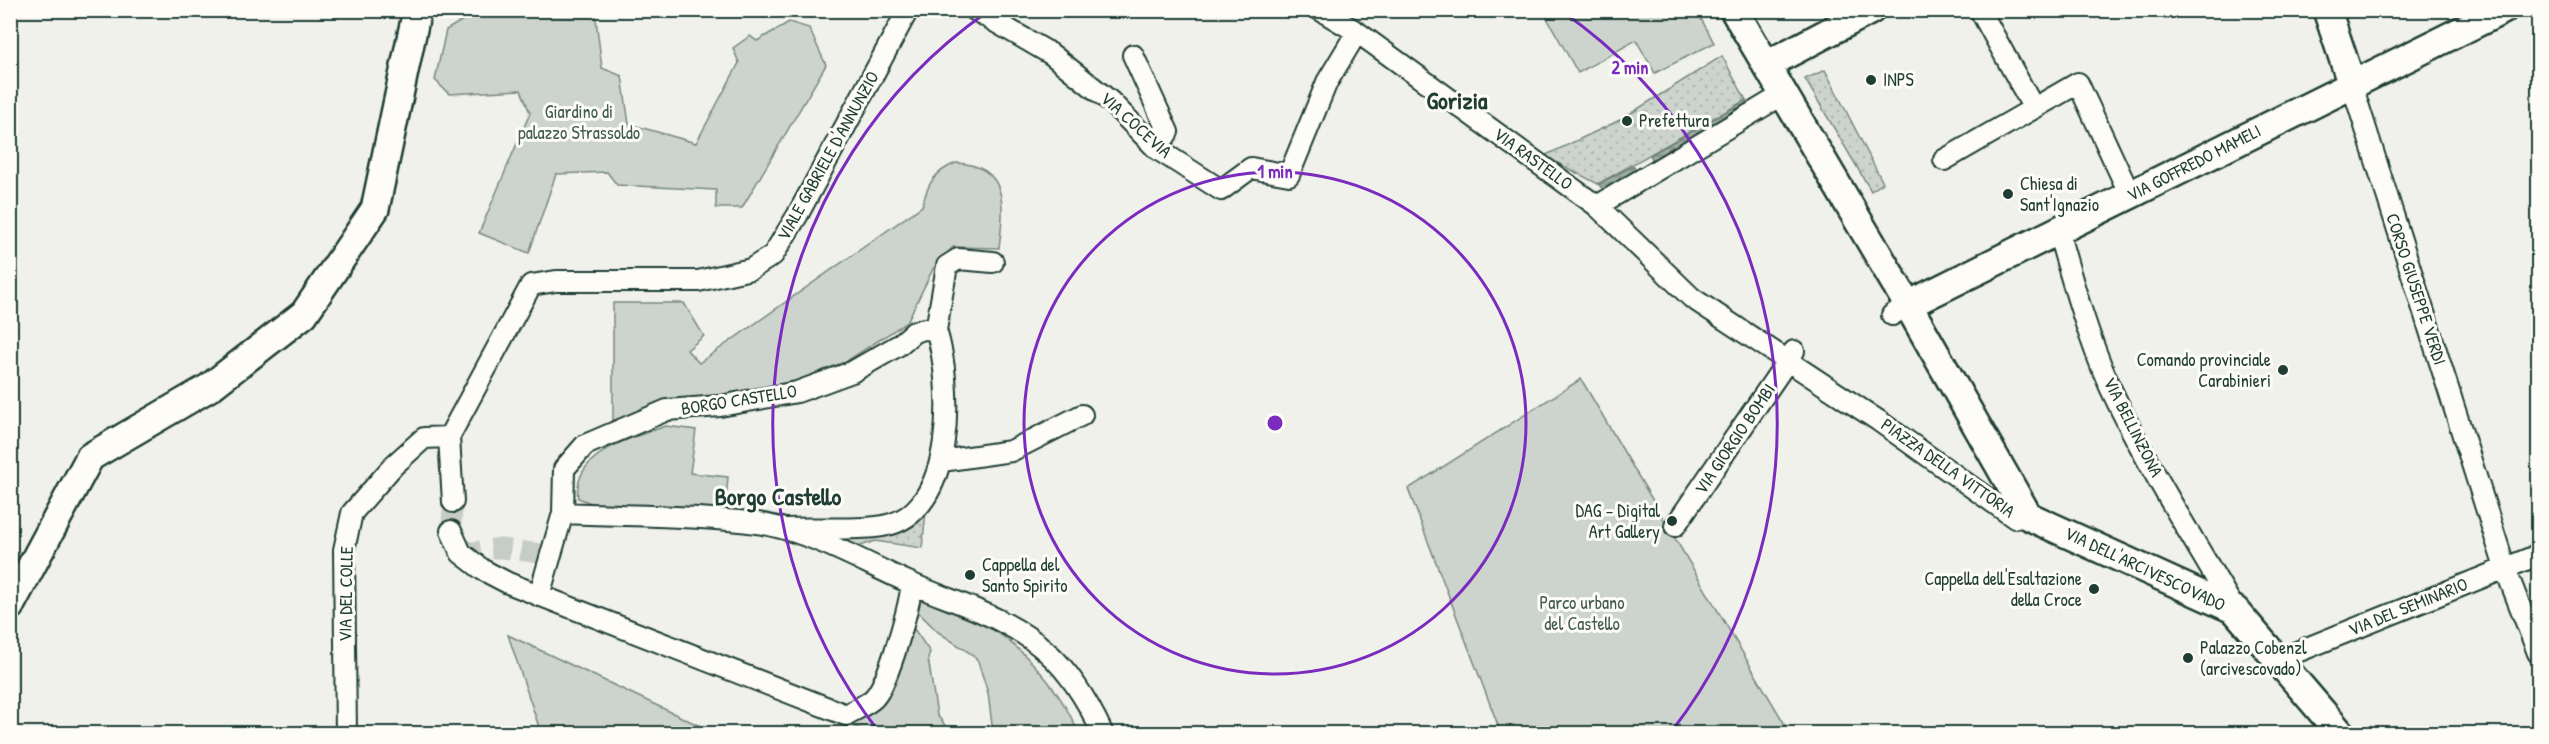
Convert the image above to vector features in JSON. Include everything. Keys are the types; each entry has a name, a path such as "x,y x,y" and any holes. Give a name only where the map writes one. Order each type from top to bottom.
{"main road":[{"path":"10,606 90,457 210,387 304,314 375,209 417,10"},
{"name":"PIAZZA DELLA VITTORIA","path":"1734,10 1900,310 2028,516"},
{"path":"1766,65 1871,10"},
{"name":"CORSO GIUSEPPE VERDI","path":"2326,10 2352,85"},
{"name":"VIA GOFFREDO MAMELI","path":"1900,310 2503,10"},
{"name":"VIA DELL'ARCIVESCOVADO","path":"2028,516 2235,610 2340,734"}],"street":[{"name":"VIALE GABRIELE D'ANNUNZIO","path":"449,437 531,285 556,281 698,281 751,269 773,255 797,216 908,10"},
{"name":"VIA COCEVIA","path":"975,10 1052,54 1110,101 1157,150 1221,190 1251,168 1289,175 1327,82 1357,32"},
{"name":"VIA RASTELLO","path":"1320,10 1357,32 1601,207"},
{"path":"1980,10 2033,107"},
{"name":"VIA COCEVIA","path":"1133,55 1168,132 1157,150"},
{"path":"1944,160 2078,82 2130,195"},
{"name":"CORSO GIUSEPPE VERDI","path":"2352,85 2505,568 2538,653"},
{"path":"1601,207 1782,95"},
{"name":"PIAZZA DELLA VITTORIA","path":"1601,207 1692,298 1791,355 2015,518 2028,516"},
{"name":"VIA BELLINZONA","path":"2058,231 2078,301 2110,387 2166,493 2235,610"},
{"path":"786,529 884,526 908,516 933,487 942,461 945,401 944,354 936,330 947,266 958,259 993,262"},
{"name":"BORGO CASTELLO","path":"539,596 563,513 564,469 585,445 667,410 720,406 797,392 852,372 899,345 914,332 924,328 936,330"},
{"name":"VIA GIORGIO BOMBI","path":"1675,526 1791,355"},
{"path":"942,461 1011,451 1082,415"},
{"path":"449,437 453,502"},
{"name":"VIA DEL COLLE","path":"345,734 344,550 352,513 394,465 424,438 449,437"},
{"path":"563,513 750,522 786,529 912,584 982,610 1014,628 1047,652 1069,675 1103,734"},
{"path":"451,531 461,553 483,570 539,596 846,715 873,698 885,677 908,610 912,584"},
{"name":"VIA DEL SEMINARIO","path":"2277,660 2538,555"}],"green space":[{"name":"Giardino di palazzo Strassoldo","path":"478,11 595,11 602,68 622,76 629,124 696,143 739,63 733,48 750,36 757,41 789,22 809,28 826,65 742,208 716,208 716,190 617,185 607,172 556,174 529,253 479,233 530,113 521,90 449,94 435,80 446,30"},
{"path":"1543,11 1697,11 1714,43 1655,73 1636,40 1578,73"},
{"path":"1722,56 1746,100 1598,184 1544,156 1620,120"},
{"path":"1825,70 1883,183 1871,191 1805,79"},
{"path":"956,163 974,166 995,180 1002,204 999,248 953,247 933,269 907,322 847,361 794,382 716,396 666,401 613,422 613,303 684,303 704,336 687,350 699,363 922,206 933,179 942,170"},
{"name":"Parco urbano del Castello","path":"1581,379 1790,733 1501,733 1408,489"},
{"path":"666,426 696,430 690,473 728,477 725,512 591,503 578,498 579,482 585,469 595,458 622,442"},
{"path":"926,512 922,548 875,541 855,548 822,534 887,534 913,526"},
{"path":"920,598 980,621 1023,653 1058,695 1075,725 1072,733 993,733 988,693 978,661 973,655 938,632 916,610"},
{"path":"912,626 930,652 928,658 937,715 951,733 872,733 844,723 857,720 880,705"},
{"path":"508,635 715,733 541,733"}],"shaded area":[{"path":"1746,100 1750,107 1654,162 1650,155"},
{"path":"1633,166 1637,172 1604,190 1598,184"}],"tunnel":[{"path":"451,531 453,502"},
{"path":"461,553 498,548 552,555"}],"place":[{"name":"INPS","path":"1871,80"},
{"name":"Prefettura","path":"1627,121"},
{"name":"Chiesa di Sant'Ignazio","path":"2008,194"},
{"name":"Comando provinciale Carabinieri","path":"2283,370"},
{"name":"DAG – Digital Art Gallery","path":"1672,521"},
{"name":"Cappella del Santo Spirito","path":"970,575"},
{"name":"Cappella dell'Esaltazione della Croce","path":"2094,589"},
{"name":"Palazzo Cobenzl (arcivescovado)","path":"2188,658"}],"district":[{"name":"Gorizia","path":"1457,101"},
{"name":"Borgo Castello","path":"778,497"}]}
